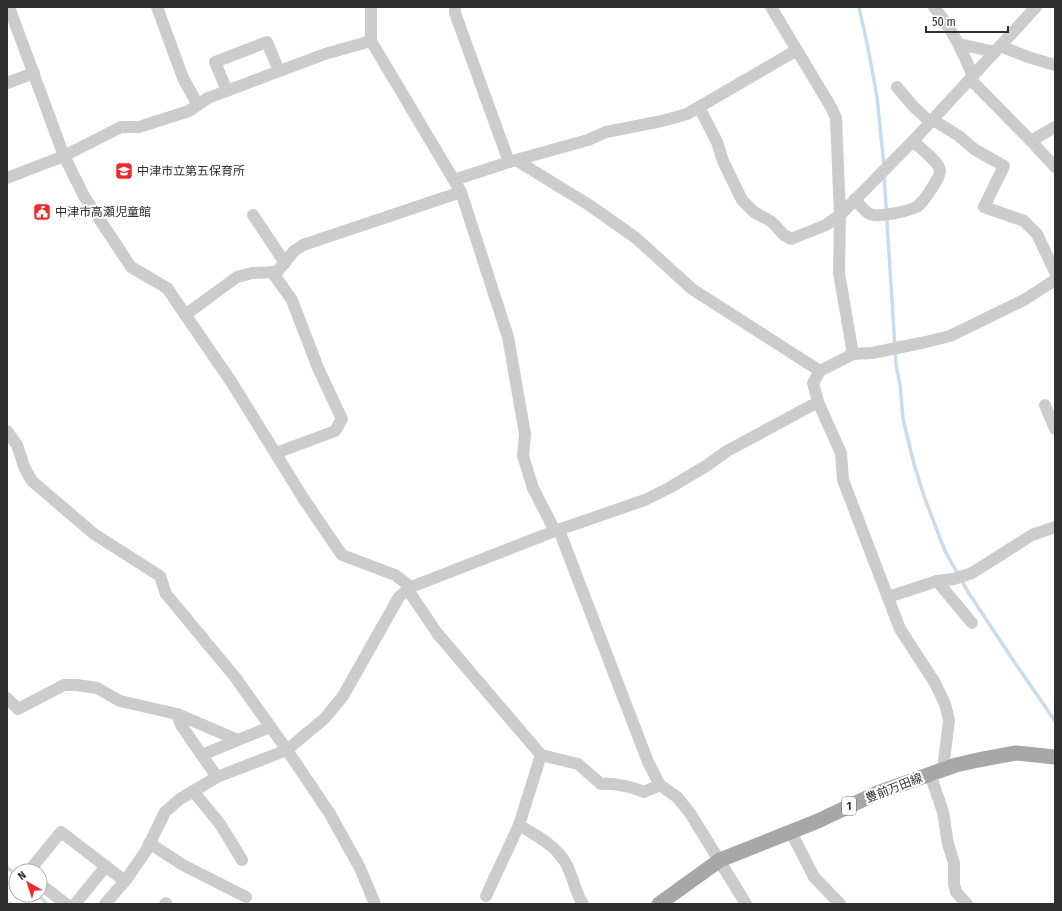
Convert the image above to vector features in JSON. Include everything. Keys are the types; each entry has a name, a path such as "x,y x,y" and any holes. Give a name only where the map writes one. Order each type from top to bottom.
{"main road":[{"name":"豊前万田線","path":"659,904 720,860 818,821 877,793 956,765 1016,753 1055,757"}],"street":[{"path":"9,7 64,156 84,196 131,267 167,288 232,383 306,501 342,554 396,575 410,589 437,632 541,755 578,764 601,784 614,783 644,792 660,785"},
{"path":"157,7 183,78 198,105"},
{"path":"371,7 371,41 461,192 508,337 525,434 523,456 533,488 557,531 648,762 660,785 677,797 690,813 746,904"},
{"path":"455,7 455,13 512,161 589,205 636,238 692,289 820,370"},
{"path":"772,7 836,118 840,215 838,273 853,354"},
{"path":"934,7 947,24 959,44 972,77 1055,167"},
{"path":"699,107 717,142 723,161 742,200 754,212 772,222 784,235 791,239 826,225 840,215 932,121 1036,7"},
{"path":"7,178 64,156 121,127 139,127 189,111 208,98 324,54 371,41"},
{"path":"227,91 215,62 267,42 279,71"},
{"path":"959,44 998,49 1055,65"},
{"path":"454,180 512,161 588,140 606,132 662,121 687,114 797,50"},
{"path":"7,83 34,73"},
{"path":"896,87 913,106 932,121 959,136 974,149 1004,166 984,207 1024,222 1037,234 1055,272"},
{"path":"1031,141 1055,127"},
{"path":"855,199 869,214 876,216 910,210 919,205 939,177 940,170 935,161 913,141"},
{"path":"185,315 237,277 252,273 277,272 294,252 303,245 461,192"},
{"path":"252,215 285,263"},
{"path":"272,272 292,300 318,368 342,419 335,431 276,453"},
{"path":"967,904 956,892 954,884 954,863 948,844 936,772 949,720 945,704 935,684 900,629 842,480 841,453 818,402 814,383 820,370 853,354 872,353 950,336 1024,300 1055,280"},
{"path":"108,903 146,851 165,812 180,799 218,777 287,750 325,718 343,696 399,597 410,589 557,531 645,500 706,466 727,451 818,402"},
{"path":"1045,405 1055,429"},
{"path":"7,431 17,445 25,469 32,481 94,534 160,576 166,594 234,678 287,750 330,814 360,868 375,904"},
{"path":"888,597 937,581 954,579 972,573 1032,535 1055,527"},
{"path":"937,581 972,623"},
{"path":"7,698 18,709 64,685 97,688 120,701 177,714 238,740"},
{"path":"177,714 181,725 218,777"},
{"path":"202,755 270,727"},
{"path":"486,896 519,825 541,755"},
{"path":"193,791 220,824 242,860"},
{"path":"519,825 548,842 564,860 579,898 583,904"},
{"path":"36,863 61,832 125,881"},
{"path":"791,832 814,877 840,904"},
{"path":"149,843 183,865 246,897"},
{"path":"75,904 106,866"},
{"path":"48,890 66,904"}],"path":[{"path":"7,899 11,904"}],"waterway":[{"path":"859,7 877,97 884,166"},
{"path":"884,174 896,364 900,385 903,419 914,464 925,499 945,551 968,592 1055,721"}],"place":[{"name":"中津市立第五保育所","path":"124,171"},
{"name":"中津市高瀬児童館","path":"42,212"}]}
